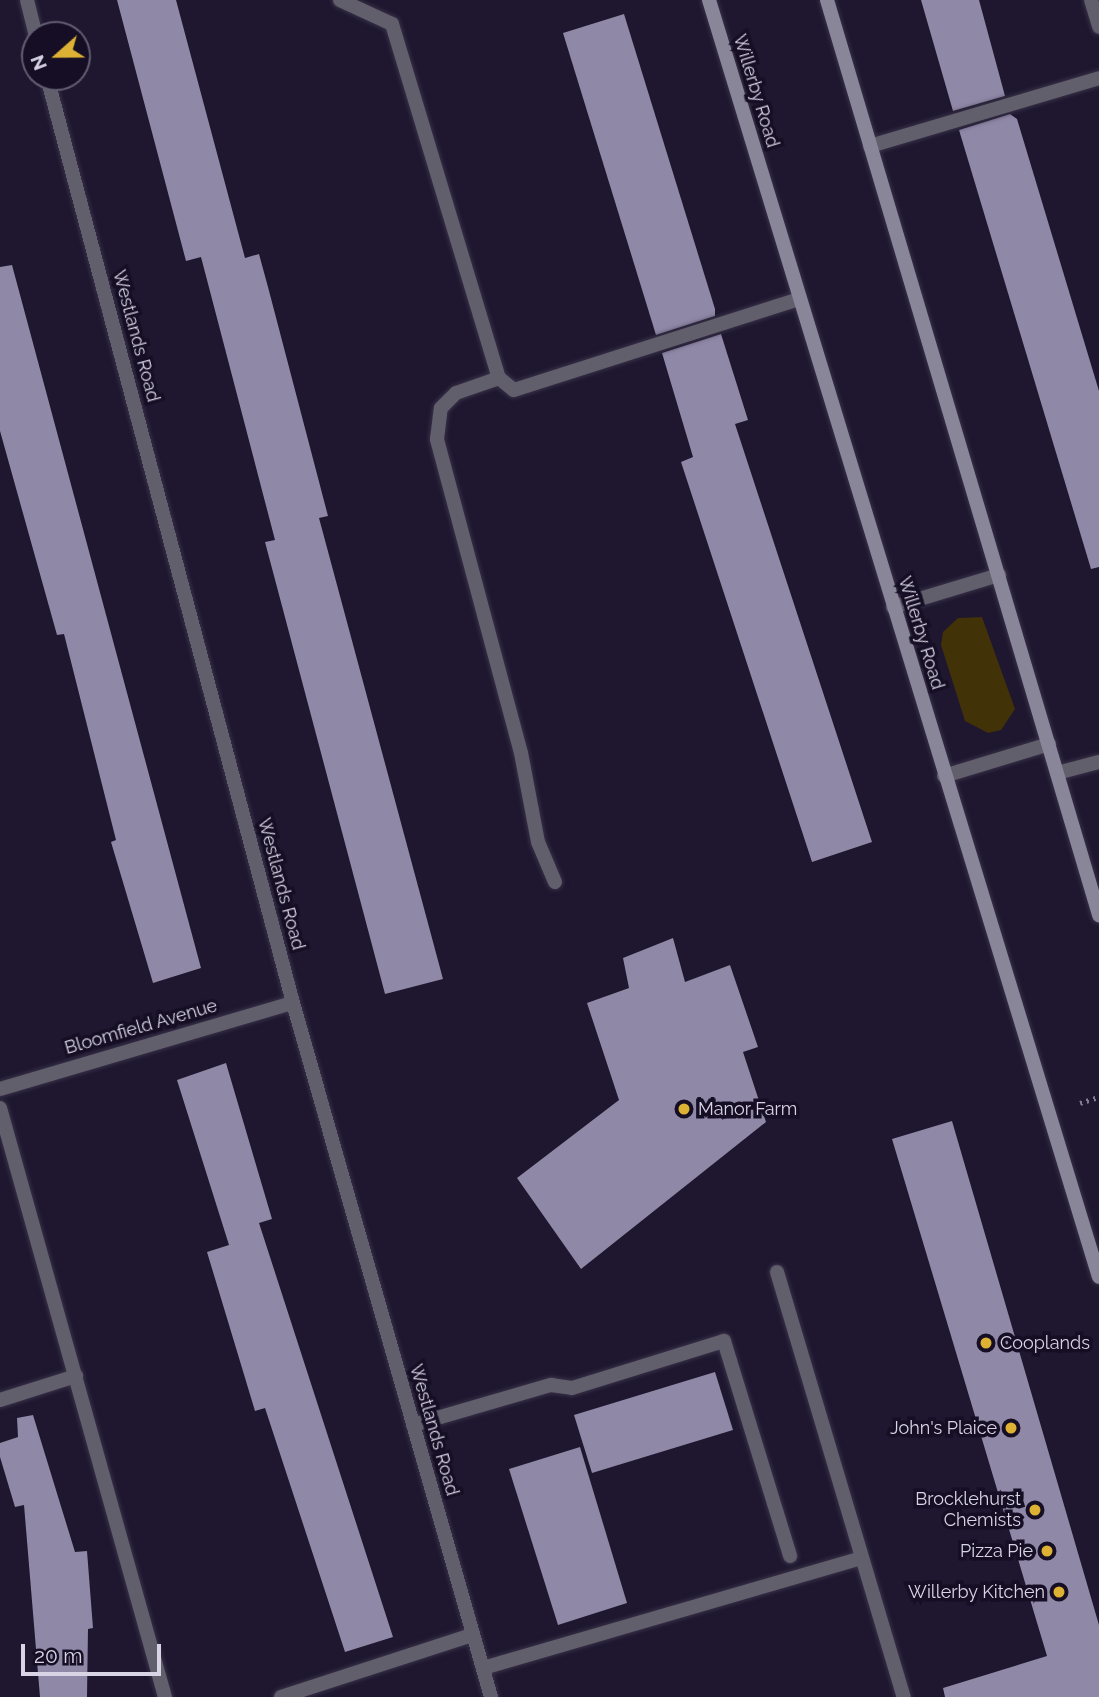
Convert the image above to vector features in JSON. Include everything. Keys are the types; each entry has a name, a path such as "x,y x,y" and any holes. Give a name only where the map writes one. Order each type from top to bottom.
{"street":[{"path":"27,0 32,21"},
{"path":"340,0 392,24 499,378 514,390 800,299"},
{"name":"Willerby Road","path":"709,0 944,776 1099,1275"},
{"path":"827,0 1099,915"},
{"path":"1091,0 1099,27"},
{"path":"870,146 1099,78"},
{"name":"Westlands Road","path":"51,91 293,1003 491,1697"},
{"path":"499,378 456,393 441,408 437,439 521,752 538,842 555,882"},
{"path":"893,607 999,575"},
{"path":"944,776 1049,744"},
{"path":"1057,774 1099,762"},
{"name":"Bloomfield Avenue","path":"0,1088 293,1003"},
{"path":"0,1108 165,1697"},
{"path":"777,1272 904,1697"},
{"path":"413,1425 551,1385 572,1388 724,1340 790,1556"},
{"path":"0,1400 76,1376"},
{"path":"483,1668 861,1558"},
{"path":"281,1697 472,1634"}],"shaded area":[{"path":"982,617 1015,709 1001,730 988,733 965,721 941,645 943,632 958,618"}],"building":[{"path":"117,0 176,0 245,258 259,254 328,516 319,518 443,979 385,994 265,542 275,540 201,257 186,261"},
{"path":"921,0 979,0 1005,96 953,111"},
{"path":"624,14 715,309 715,316 656,335 563,33"},
{"path":"1010,114 1017,119 1099,391 1099,567 1091,569 959,130"},
{"path":"12,265 201,968 153,983 111,842 116,840 64,634 57,635 0,431 0,267"},
{"path":"721,334 748,420 735,424 872,842 812,862 681,462 693,457 662,353"},
{"name":"Manor Farm","path":"673,938 685,982 730,965 758,1047 743,1052 766,1122 581,1269 517,1178 619,1100 587,1003 629,988 623,958"},
{"path":"226,1063 272,1219 259,1223 393,1637 345,1652 265,1408 255,1411 207,1252 229,1245 177,1080"},
{"path":"952,1121 1099,1625 1099,1697 945,1697 943,1688 1047,1656 892,1139"},
{"path":"715,1372 733,1430 592,1473 574,1415"},
{"path":"33,1415 75,1552 87,1551 93,1628 88,1629 87,1697 40,1697 24,1505 15,1507 0,1457 0,1443 18,1437 17,1418"},
{"path":"580,1447 627,1603 558,1625 509,1469"}],"place":[{"name":"Manor Farm","path":"684,1109"},
{"name":"Cooplands","path":"986,1343"},
{"name":"John's Plaice","path":"1011,1428"},
{"name":"Brocklehurst Chemists","path":"1035,1510"},
{"name":"Pizza Pie","path":"1047,1551"},
{"name":"Willerby Kitchen","path":"1059,1592"}]}
